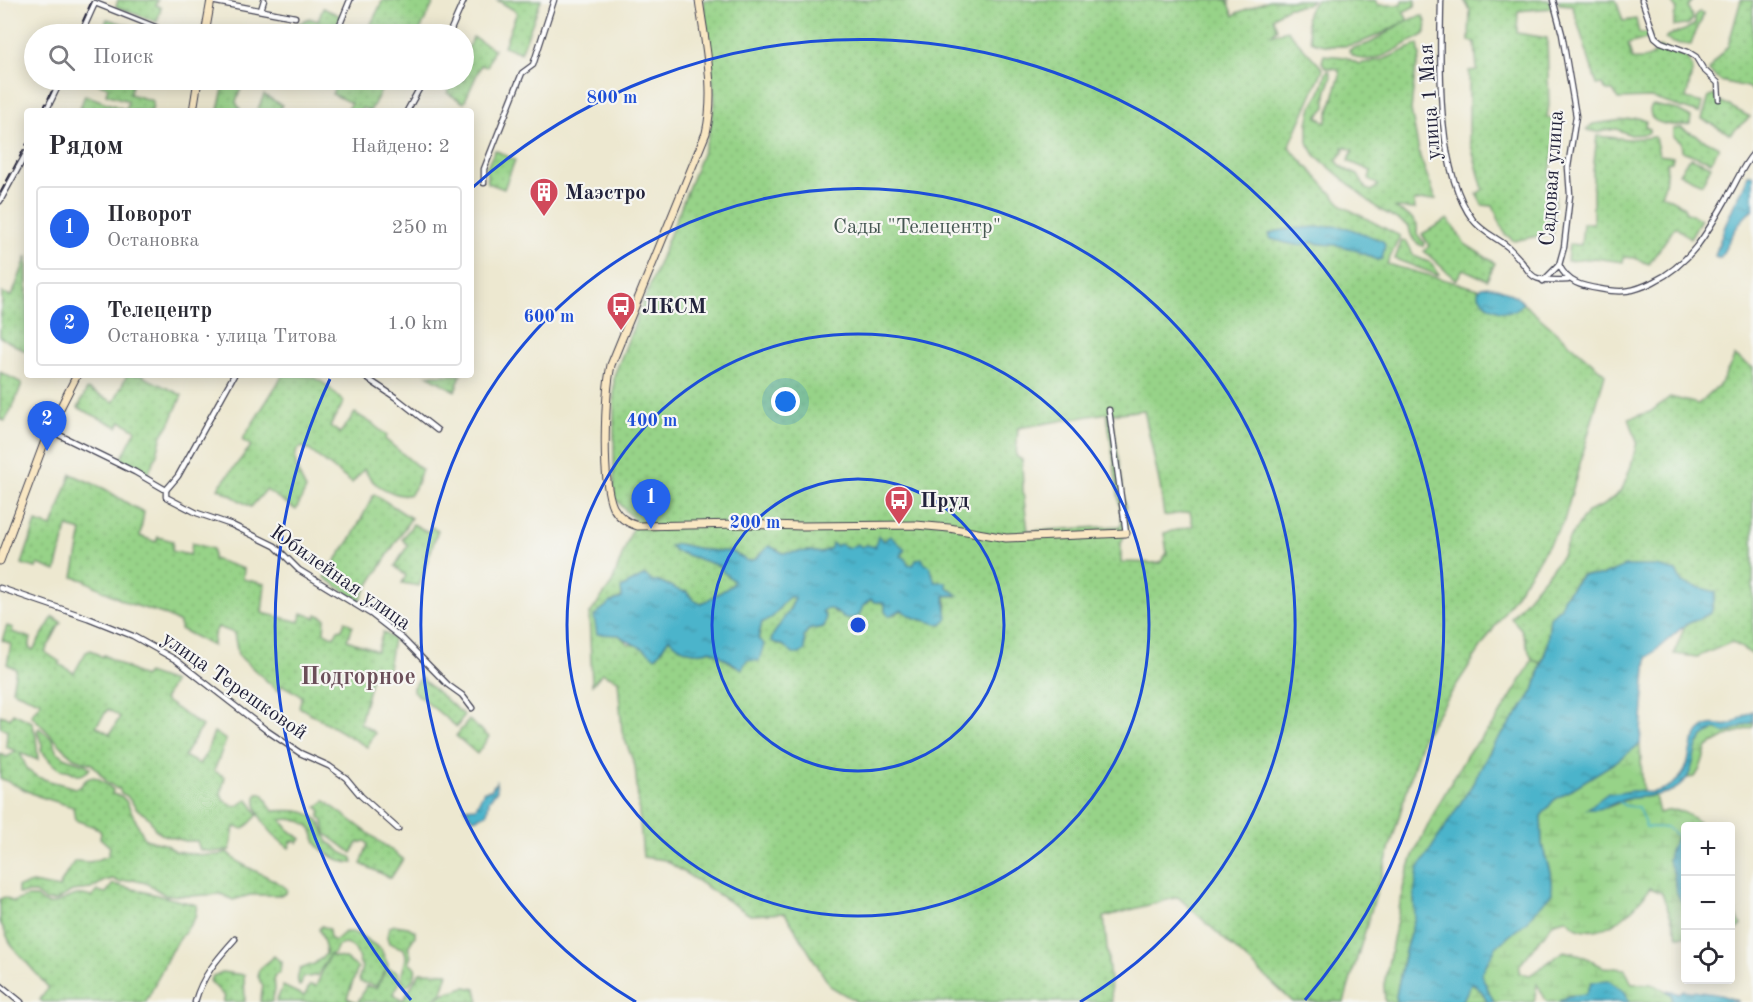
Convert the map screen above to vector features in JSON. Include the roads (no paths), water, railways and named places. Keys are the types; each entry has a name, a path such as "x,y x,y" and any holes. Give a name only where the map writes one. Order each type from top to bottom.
{"street":[{"path":"207,24 211,0 295,16"},
{"path":"261,10 264,0"},
{"path":"340,24 350,0"},
{"path":"453,24 464,0"},
{"path":"484,183 484,169 522,73 533,64 554,0"},
{"path":"699,0 711,90 706,133 611,364 607,384 606,464 612,506 617,513 628,523 638,526 916,525 1006,538 1126,532 1109,410"},
{"name":"улица 1 Мая","path":"1441,0 1444,129 1451,172 1457,189 1474,222 1514,253 1531,276 1543,281"},
{"name":"Садовая улица","path":"1543,281 1559,265 1564,247 1570,195 1568,167 1576,116 1562,34 1553,0"},
{"path":"1642,0 1655,37 1661,42 1696,57 1703,69 1718,83 1719,99"},
{"path":"86,24 95,3 148,24"},
{"path":"47,108 56,90"},
{"path":"193,108 196,90"},
{"path":"409,108 419,90"},
{"path":"1543,281 1568,280 1590,287 1628,292 1644,287 1676,270 1700,244 1753,154"},
{"path":"0,201 24,157"},
{"path":"1559,265 1568,280"},
{"path":"0,561 49,430 75,378"},
{"path":"166,490 178,476 232,378"},
{"path":"366,378 437,430"},
{"name":"Юбилейная улица","path":"49,430 135,472 166,490 166,497 197,513 232,525 275,546 299,570 371,614 403,639 448,685 462,695 472,708"},
{"name":"улица Терешковой","path":"0,588 133,636 176,660 266,730 300,753 316,758 337,772 398,829"},
{"path":"195,1002 209,969 236,939"},
{"path":"0,985 21,1002"}],"water":[{"path":"1753,174 1753,210 1738,226 1720,258 1715,256 1734,205 1748,175"},
{"path":"1333,226 1348,228 1383,241 1385,245 1382,259 1377,260 1336,245 1312,242 1302,245 1292,244 1271,239 1269,234 1292,229"},
{"path":"1488,286 1507,291 1523,302 1513,311 1499,311 1492,308 1485,303 1478,292 1481,287"},
{"path":"878,536 884,541 890,536 905,549 901,556 908,564 913,565 917,559 922,558 925,564 930,566 935,582 946,582 947,587 958,595 944,596 947,618 942,625 915,618 901,610 889,616 882,602 874,602 871,599 863,606 859,616 853,618 844,618 827,608 822,612 826,620 823,627 808,630 804,636 805,650 800,654 793,654 784,646 771,641 795,598 789,597 771,618 762,622 758,639 764,644 759,661 747,660 742,669 711,650 688,651 669,638 658,655 654,657 619,635 597,634 594,616 611,602 622,598 621,588 645,575 653,582 687,592 693,600 701,604 731,586 734,581 723,572 720,566 675,551 670,546 679,544 705,550 733,552 747,561 754,560 769,546 783,553 810,551 821,553 831,548 832,543 849,548 858,544 861,547 867,545 875,547"},
{"path":"1625,566 1656,566 1676,571 1682,583 1716,592 1711,613 1685,625 1647,658 1640,744 1554,800 1541,816 1542,845 1550,872 1552,893 1527,921 1496,947 1481,974 1494,1002 1487,1002 1482,992 1472,982 1460,1002 1396,1002 1405,951 1415,917 1414,895 1418,869 1472,785 1494,744 1535,688 1547,646 1550,617 1561,607 1563,598 1582,575 1601,576"},
{"path":"1753,711 1753,722 1725,733 1717,729 1701,739 1687,778 1676,789 1662,794 1626,799 1600,808 1587,809 1608,793 1659,791 1669,786 1685,770 1693,742 1704,727 1729,725"},
{"path":"496,782 497,790 489,801 487,814 474,819 465,808 476,807 484,791 491,790"},
{"path":"1677,836 1681,836 1681,902 1668,860"},
{"path":"1609,981 1625,992 1629,1002 1558,1002 1569,996 1586,994 1592,982"},
{"path":"1683,990 1719,995 1739,1002 1672,1002 1672,995 1666,991 1679,993"}],"waterway":[{"path":"1619,802 1626,806 1638,807 1646,827 1668,828 1677,836"}],"railway":[{"path":"81,24 92,0"},
{"path":"43,108 52,90"},
{"path":"0,193 24,149"}],"place":[{"name":"Маэстро","path":"544,218"},
{"name":"ЛКСМ","path":"621,332"},
{"name":"Телецентр","path":"47,451"},
{"name":"Пруд","path":"899,526"},
{"name":"Поворот","path":"651,529"}],"district":[{"name":"Подгорное","path":"358,676"}],"park label":[{"name":"Сады \"Телецентр\"","path":"917,226"}]}
